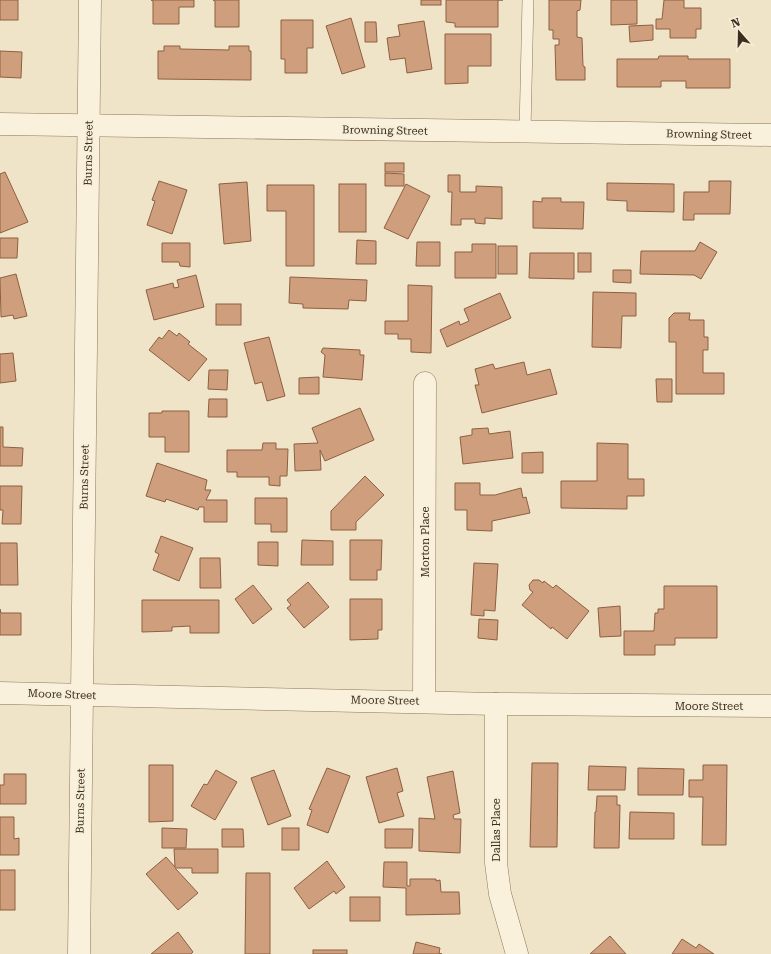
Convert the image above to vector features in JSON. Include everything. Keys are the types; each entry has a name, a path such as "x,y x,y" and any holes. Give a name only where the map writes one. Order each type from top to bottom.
{"street":[{"name":"Burns Street","path":"79,954 90,0"},
{"name":"Browning Street","path":"0,124 771,135"},
{"name":"Morton Place","path":"424,701 425,383"},
{"name":"Moore Street","path":"0,693 424,701 496,704 771,706"},
{"name":"Dallas Place","path":"496,704 496,863 500,894 517,954"}],"lane":[{"path":"525,131 528,0"}],"building":[{"path":"0,0 18,0 18,20 0,20"},
{"path":"151,0 194,0 194,7 179,7 179,24 153,24 153,1"},
{"path":"213,0 239,0 239,27 215,27 215,1"},
{"path":"421,0 441,0 441,5 421,5"},
{"path":"446,0 498,0 498,27 455,27 455,23 446,22"},
{"path":"549,0 581,0 580,10 577,11 577,37 582,38 585,80 556,80 555,45 559,45 559,39 553,39 553,30 549,30"},
{"path":"611,0 637,0 637,24 611,25"},
{"path":"664,0 684,0 684,8 701,8 701,29 696,29 696,38 670,38 670,29 656,29 656,19 662,19"},
{"path":"351,18 365,67 342,74 326,26"},
{"path":"281,20 313,20 313,48 307,48 307,73 285,73 285,59 281,59"},
{"path":"424,21 432,69 407,73 405,58 390,60 387,38 400,36 398,25"},
{"path":"365,22 376,22 377,42 365,42"},
{"path":"653,25 653,40 630,42 629,26"},
{"path":"445,34 491,34 491,66 468,66 468,83 445,84"},
{"path":"164,46 180,46 180,49 229,50 229,46 249,46 249,51 251,51 251,80 158,79 158,51 164,51"},
{"path":"0,51 22,52 21,78 0,77"},
{"path":"659,56 688,56 688,59 730,59 730,88 686,88 686,81 661,81 661,87 617,87 617,59 658,59"},
{"path":"385,163 404,163 404,172 385,172"},
{"path":"5,172 28,222 0,233 0,174"},
{"path":"385,173 404,174 404,186 385,186"},
{"path":"448,175 460,175 460,192 476,192 476,186 502,187 502,219 485,218 485,224 475,223 475,219 461,219 461,225 451,225 452,192 448,192"},
{"path":"159,181 187,190 172,234 147,225 155,201 152,200"},
{"path":"709,181 731,181 730,214 694,214 694,220 683,220 684,192 709,192"},
{"path":"247,182 251,241 224,244 219,184"},
{"path":"607,183 674,184 674,212 627,211 627,201 607,200"},
{"path":"339,184 366,184 366,232 339,232"},
{"path":"406,184 430,196 408,239 384,228"},
{"path":"267,185 314,185 314,266 286,266 286,211 267,211"},
{"path":"542,198 561,198 561,202 584,202 583,229 533,228 533,201 542,202"},
{"path":"0,238 18,238 17,258 0,258"},
{"path":"357,240 376,241 376,264 356,264"},
{"path":"417,242 440,242 440,266 416,266"},
{"path":"700,242 717,252 701,279 694,275 640,274 641,251 695,251"},
{"path":"162,243 190,243 190,267 180,266 179,262 162,262"},
{"path":"472,244 496,244 496,278 455,278 455,252 472,252"},
{"path":"498,246 517,246 517,274 498,274"},
{"path":"530,253 574,253 574,279 529,278"},
{"path":"578,253 591,253 591,272 578,272"},
{"path":"613,270 631,270 631,283 613,282"},
{"path":"16,274 27,316 14,319 13,315 1,317 0,278"},
{"path":"196,275 204,307 154,320 146,290 173,283 174,288 179,287 177,280"},
{"path":"290,277 367,280 366,301 349,300 348,309 303,308 303,304 289,303"},
{"path":"408,285 432,286 431,353 411,352 411,339 398,339 398,334 385,334 385,321 408,321"},
{"path":"593,292 636,293 636,316 622,316 621,348 592,347"},
{"path":"500,293 511,318 447,347 440,330 459,321 460,325 469,321 464,309"},
{"path":"216,304 241,304 241,325 216,325"},
{"path":"674,313 690,313 689,320 704,320 704,337 708,337 708,350 703,350 703,373 724,373 724,394 676,394 676,342 669,342 669,318"},
{"path":"169,330 177,336 179,333 190,342 188,344 207,359 189,381 149,350 159,337 162,339"},
{"path":"269,337 285,396 267,401 262,382 255,384 244,343"},
{"path":"323,348 360,350 360,355 364,355 362,380 323,377 325,355 321,352"},
{"path":"13,353 16,381 0,383 0,354"},
{"path":"524,362 527,375 550,369 557,394 482,413 475,385 479,385 475,369 493,364 495,369"},
{"path":"209,370 228,370 227,390 208,389"},
{"path":"319,377 319,394 299,394 299,378"},
{"path":"656,379 672,379 672,402 657,402"},
{"path":"209,399 227,399 227,417 208,417"},
{"path":"360,408 374,440 325,461 320,450 321,470 295,471 294,444 318,443 312,428"},
{"path":"162,411 189,411 189,452 165,452 165,437 149,437 149,413 162,413"},
{"path":"0,427 3,427 3,447 23,448 22,466 0,466"},
{"path":"488,428 489,434 510,431 513,458 463,464 460,437 472,435 472,429"},
{"path":"263,443 276,443 276,449 288,449 287,476 280,476 280,486 269,485 269,477 237,477 237,472 227,472 227,450 262,450"},
{"path":"597,443 628,444 628,479 644,479 644,496 627,496 627,509 561,508 561,481 597,481"},
{"path":"543,452 543,473 522,473 522,453"},
{"path":"157,463 207,480 205,490 211,490 206,500 227,500 227,522 204,522 204,507 199,507 198,510 166,499 165,502 146,496"},
{"path":"365,476 384,495 356,522 356,530 331,530 331,511"},
{"path":"455,483 480,483 480,495 495,495 521,488 523,498 526,497 530,513 492,521 492,531 467,530 467,510 455,510"},
{"path":"0,486 22,486 21,524 2,524 3,510 0,510"},
{"path":"255,498 287,498 287,532 271,532 271,524 255,524"},
{"path":"161,536 193,548 179,581 153,570 159,554 155,552"},
{"path":"302,540 333,541 333,565 301,565"},
{"path":"350,540 382,540 381,570 377,570 377,580 350,580"},
{"path":"258,542 278,542 278,566 258,565"},
{"path":"0,543 17,543 18,585 0,585"},
{"path":"200,558 220,558 221,588 200,588"},
{"path":"474,563 498,564 495,611 484,610 484,616 471,615"},
{"path":"533,580 539,580 543,583 544,581 553,588 556,585 589,611 567,639 552,627 551,629 522,605 533,592 530,590 529,585"},
{"path":"308,582 329,607 304,628 287,608 291,605 287,600"},
{"path":"253,585 272,609 253,624 235,599"},
{"path":"664,586 717,586 717,638 675,638 675,645 655,645 655,655 624,655 624,631 654,631 655,613 658,613 658,609 664,609"},
{"path":"350,599 382,599 382,630 378,630 378,639 350,640"},
{"path":"142,600 219,600 219,633 190,633 190,626 172,627 172,631 142,632"},
{"path":"620,606 621,636 600,637 598,608"},
{"path":"0,609 1,613 21,613 21,635 0,635"},
{"path":"479,619 498,620 497,640 478,638"},
{"path":"532,763 558,763 557,847 530,847"},
{"path":"149,765 173,765 173,821 149,822"},
{"path":"703,765 727,765 726,845 702,845 703,797 689,797 689,780 703,780"},
{"path":"589,766 626,767 625,790 588,790"},
{"path":"327,768 350,776 328,833 307,825 312,810 309,809"},
{"path":"397,768 403,791 397,793 404,816 379,823 366,777"},
{"path":"638,768 684,769 683,795 638,795"},
{"path":"216,770 237,782 215,820 191,806 204,784 207,785"},
{"path":"274,770 291,816 268,825 251,778"},
{"path":"453,771 460,813 453,815 454,819 461,819 460,853 419,851 419,818 435,819 427,777"},
{"path":"4,774 26,774 26,804 0,804 0,785 4,785"},
{"path":"597,796 617,796 617,805 620,805 619,848 594,848"},
{"path":"630,812 674,813 674,839 629,839"},
{"path":"0,817 14,817 14,839 19,838 19,855 0,855"},
{"path":"162,828 187,829 186,848 162,848"},
{"path":"282,828 299,828 299,850 282,850"},
{"path":"222,829 243,829 244,847 222,847"},
{"path":"385,829 413,829 412,848 385,848"},
{"path":"174,849 218,849 218,873 192,873 192,868 175,868 198,893 178,910 146,874 166,857 175,867"},
{"path":"327,861 345,887 336,894 334,891 309,909 294,888"},
{"path":"384,862 407,862 407,886 410,886 410,879 436,879 436,881 440,880 441,892 459,892 460,914 406,915 406,888 383,887"},
{"path":"0,870 15,870 15,910 0,910"},
{"path":"246,873 270,873 270,954 245,954"},
{"path":"350,897 380,897 380,921 350,921"},
{"path":"178,932 193,952 191,954 151,954"},
{"path":"610,936 626,954 590,954"},
{"path":"682,939 696,948 699,944 714,954 672,954"},
{"path":"416,942 440,948 439,953 442,954 413,954"},
{"path":"313,950 347,950 347,954 313,954"}]}
